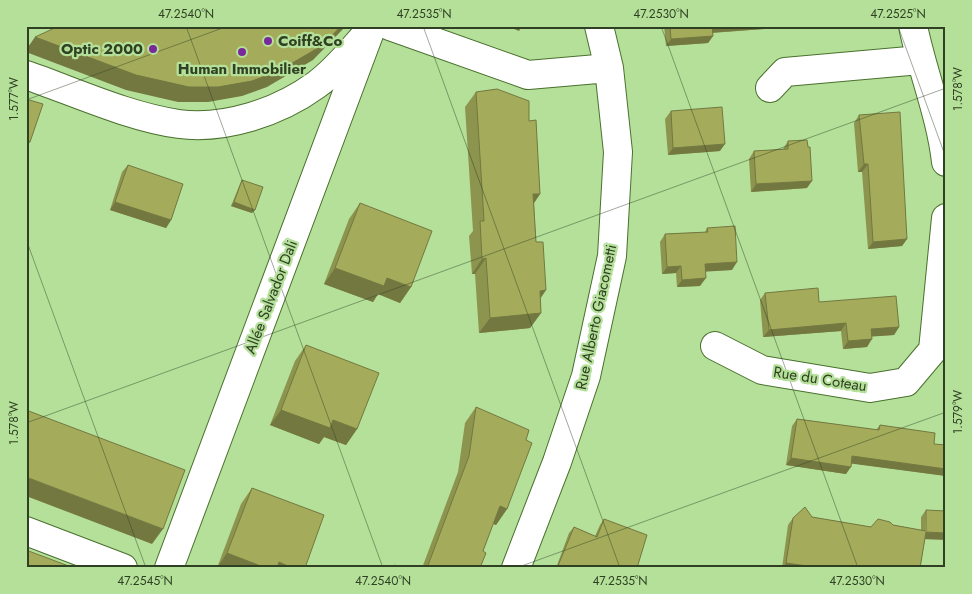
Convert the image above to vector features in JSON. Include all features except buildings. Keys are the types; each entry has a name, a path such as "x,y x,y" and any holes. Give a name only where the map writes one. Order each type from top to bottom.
{"street":[{"name":"Allée Salvador Dali","path":"26,75 150,118 180,124 218,123 257,115 307,92 337,66 372,26"},
{"name":"Allée Salvador Dali","path":"169,568 372,26"},
{"path":"390,26 528,75 609,68"},
{"name":"Rue Alberto Giacometti","path":"516,568 557,462 586,376 612,256 618,152 609,68 599,26"},
{"path":"913,26 920,60 944,140 946,162"},
{"path":"770,88 785,72 920,60"},
{"name":"Rue du Coteau","path":"715,346 762,370 870,388 906,382 933,350 946,218"},
{"path":"26,531 123,568"}],"place":[{"name":"Coiff&Co","path":"268,41"},
{"name":"Optic 2000","path":"153,49"},
{"name":"Human Immobilier","path":"242,52"}]}
